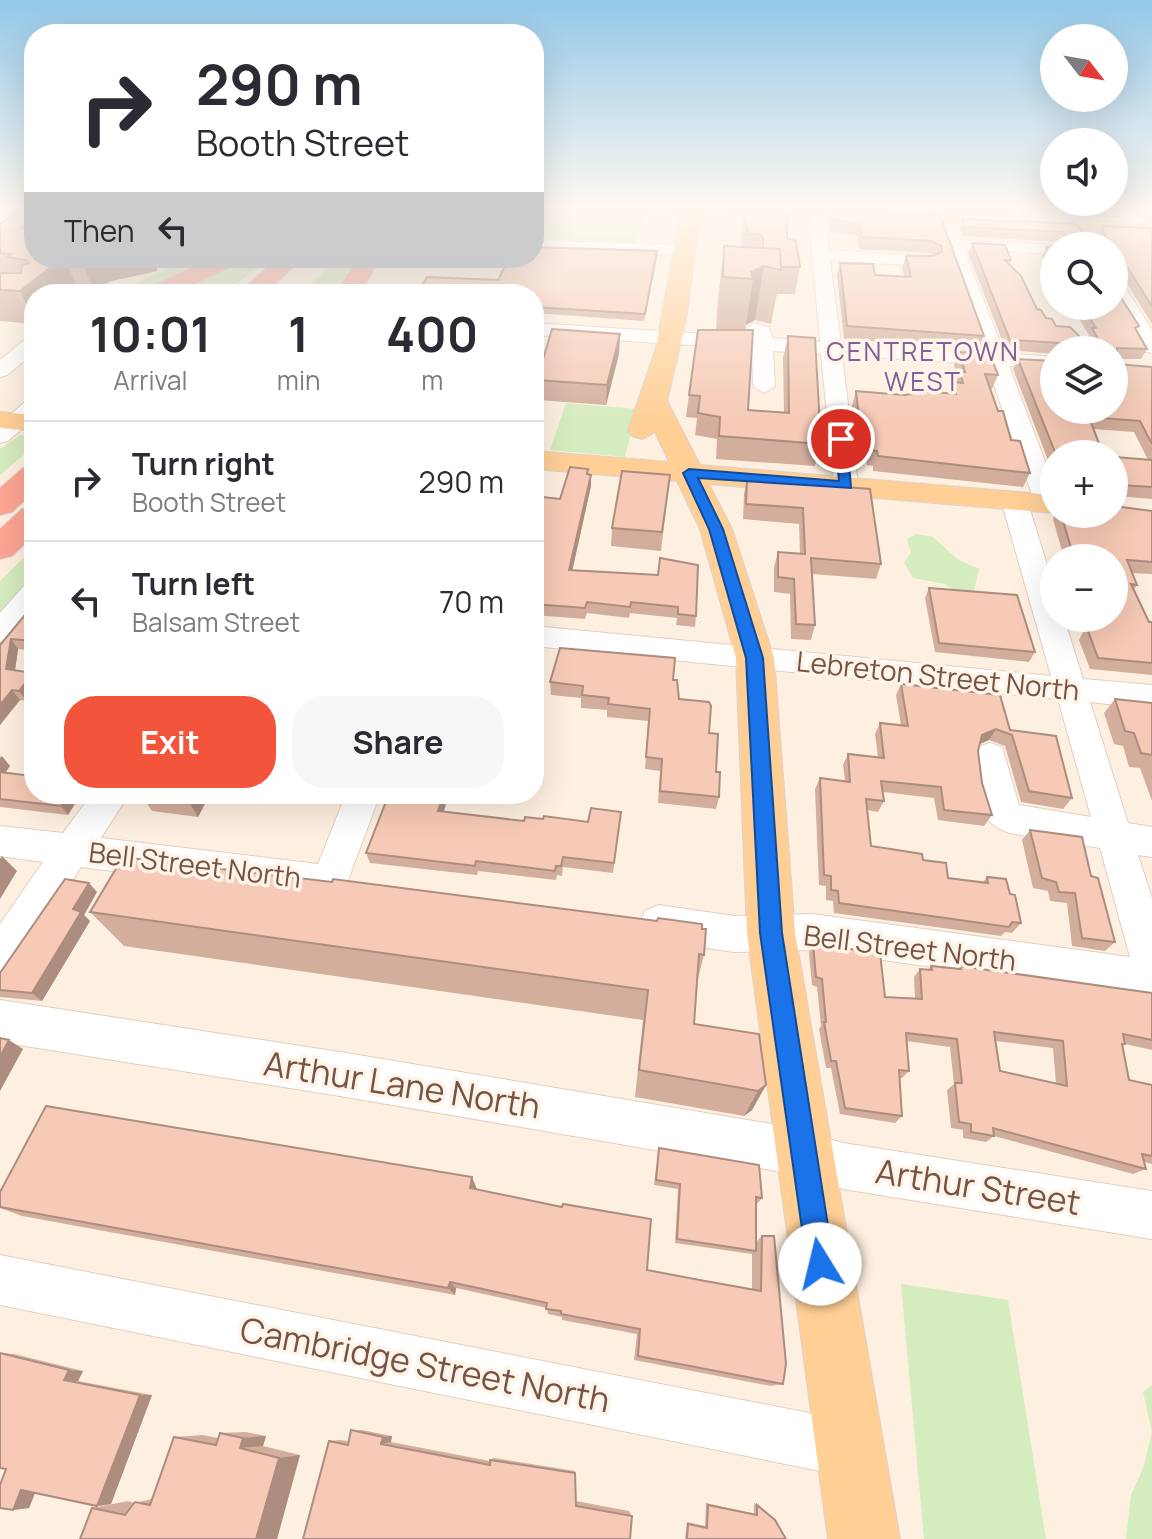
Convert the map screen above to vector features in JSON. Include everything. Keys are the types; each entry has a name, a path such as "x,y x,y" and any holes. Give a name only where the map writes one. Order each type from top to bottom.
{"highway":[{"path":"10,531 24,498"}],"main road":[{"path":"610,466 631,457 655,404 681,280"},
{"path":"655,404 676,453 716,529 755,658 771,933 864,1539"},
{"path":"544,461 1040,502"}],"street":[{"path":"824,280 846,486"},
{"path":"967,280 1040,474"},
{"path":"1128,307 1152,347"},
{"path":"544,330 1040,362"},
{"path":"763,344 764,386"},
{"path":"0,371 24,351"},
{"path":"1014,500 1152,962"},
{"path":"0,632 24,604"},
{"name":"Lebreton Street North","path":"544,637 1152,697"},
{"path":"990,756 1000,809 1009,818 1152,842"},
{"path":"0,959 39,897 105,804"},
{"name":"Bell Street North","path":"0,841 345,884 361,804"},
{"name":"Bell Street North","path":"624,919 734,934 812,932 1152,979"},
{"name":"Arthur Lane North","path":"0,1021 340,1074 804,1155"},
{"name":"Arthur Street","path":"804,1155 843,1166 1152,1215"},
{"name":"Cambridge Street North","path":"0,1280 850,1449"}],"green space":[{"path":"144,280 175,280 166,284 135,284"},
{"path":"195,280 242,280 236,284 187,284"},
{"path":"315,280 347,280 345,284 310,284"},
{"path":"566,403 637,409 625,457 550,450"},
{"path":"24,435 24,455 0,475 0,449"},
{"path":"917,534 933,537 957,559 979,569 973,594 958,594 945,584 913,578 904,562 911,553 907,539"},
{"path":"24,558 24,589 0,617 0,581"},
{"path":"901,1284 1008,1300 1046,1539 924,1539"},
{"path":"1152,1385 1152,1432 1143,1392"},
{"path":"1152,1432 1152,1539 1126,1539 1131,1495 1144,1466"}],"building":[{"path":"0,280 35,280 24,284 20,291 0,290"},
{"path":"425,280 652,280 645,314 544,308 544,284 423,284"},
{"path":"842,280 964,280 984,336 847,326"},
{"path":"986,280 1023,280 1040,310 1040,320 1053,320 1056,326 1070,327 1079,336 1040,336 1040,342 1010,340"},
{"path":"1135,280 1152,280 1152,306"},
{"path":"1128,309 1139,326 1135,328 1147,349 1128,348 1128,336 1096,336 1092,328 1096,328 1091,320 1128,320"},
{"path":"552,329 620,334 607,385 544,380 544,356"},
{"path":"698,330 753,330 748,410 789,413 788,336 815,338 821,444 719,436 720,417 698,413 700,396 689,395"},
{"path":"959,352 990,354 998,375 985,374 998,411 1003,411 1011,440 1020,441 1030,473 878,456 877,451 872,450 867,419 859,418 856,391 904,395 912,394 912,390 956,394 953,382 963,383 960,372 965,372"},
{"path":"1018,359 1040,360 1040,414"},
{"path":"1128,365 1152,367 1152,444 1140,421 1128,420"},
{"path":"1044,424 1092,424 1098,440 1050,440"},
{"path":"1128,458 1152,460 1152,487 1128,485"},
{"path":"570,467 588,469 587,474 591,475 569,570 658,575 660,558 698,565 696,616 678,614 678,607 631,602 630,607 587,602 585,608 544,605 544,497 560,499"},
{"path":"622,471 670,475 662,532 612,528"},
{"path":"747,479 870,489 881,564 811,558 815,625 796,624 794,579 778,577 778,552 805,554 803,508 746,504"},
{"path":"1128,508 1152,511 1152,562 1128,560 1128,544 1070,544 1065,528 1128,528"},
{"path":"1128,562 1137,585 1131,584 1149,622 1152,622 1152,663 1098,658 1088,632 1128,632"},
{"path":"929,588 1017,595 1035,652 939,643"},
{"path":"24,616 24,640 11,639 6,669 24,672 24,685 19,691 12,690 0,705 0,645"},
{"path":"560,648 675,658 673,680 677,680 679,699 709,702 711,706 709,733 718,734 716,772 720,772 719,797 660,791 662,759 646,757 650,709 608,704 609,698 582,695 583,686 550,682"},
{"path":"901,684 1000,695 1010,730 1056,736 1072,798 1029,791 1012,735 996,729 982,735 978,751 982,783 992,815 944,810 941,787 881,781 884,801 866,799 871,846 922,854 923,860 946,863 948,878 988,883 987,877 1006,879 1010,894 1015,895 1021,923 1012,922 1009,927 839,903 838,891 831,890 831,876 824,875 820,778 850,782 848,754 884,758 880,723 908,726"},
{"path":"1115,699 1152,703 1152,755 1141,753 1134,733 1125,731"},
{"path":"0,772 24,775 24,802 0,799"},
{"path":"385,804 440,804 438,811 524,821 525,817 543,819 544,816 588,822 591,808 621,812 614,863 563,857 561,866 556,866 555,871 476,861 475,866 366,853"},
{"path":"1030,830 1082,837 1091,876 1098,878 1115,942 1082,938 1075,893 1059,892 1056,882 1042,878"},
{"path":"123,857 702,924 702,929 706,929 704,955 699,954 694,1024 759,1034 766,1085 758,1091 639,1070 648,990 90,912"},
{"path":"65,879 89,883 73,909 81,912 32,993 0,990 0,973"},
{"path":"813,944 880,953 885,997 922,999 920,969 932,970 931,966 961,969 960,966 1152,993 1152,1040 1123,1034 1125,1044 1122,1044 1129,1080 1152,1085 1152,1156 1142,1154 1146,1169 993,1128 994,1136 971,1132 971,1124 959,1122 955,1083 962,1083 957,1039 906,1033 909,1071 899,1070 902,1116 845,1108 836,1061 831,1061 824,1022 822,979 816,977","holes":["994,1032 1063,1041 1067,1086 1000,1071"]},
{"path":"0,1038 9,1040 0,1057"},
{"path":"46,1106 472,1177 470,1188 562,1207 563,1204 651,1219 647,1270 761,1291 762,1236 774,1236 786,1364 783,1384 638,1356 640,1329 561,1314 561,1311 546,1309 547,1303 450,1282 448,1288 0,1207 0,1192"},
{"path":"659,1148 759,1165 762,1198 756,1197 756,1251 677,1239 680,1184 656,1180"},
{"path":"0,1353 69,1370 64,1380 140,1395 97,1506 21,1490 13,1510 0,1508 0,1485 6,1469 0,1468"},
{"path":"351,1430 383,1437 381,1444 490,1465 490,1460 575,1473 576,1506 632,1516 630,1539 303,1539 329,1441 348,1445"},
{"path":"220,1433 243,1438 240,1448 279,1458 256,1539 80,1539 92,1508 125,1515 135,1502 150,1505 174,1437 216,1445"},
{"path":"708,1505 757,1515 757,1505 775,1520 786,1539 687,1539 688,1524 707,1528"}],"district":[{"name":"CENTRETOWN WEST","path":"923,367"}],"route":[{"path":"820,1264 771,933 755,658 716,529 689,473 846,486 841,439"}]}
